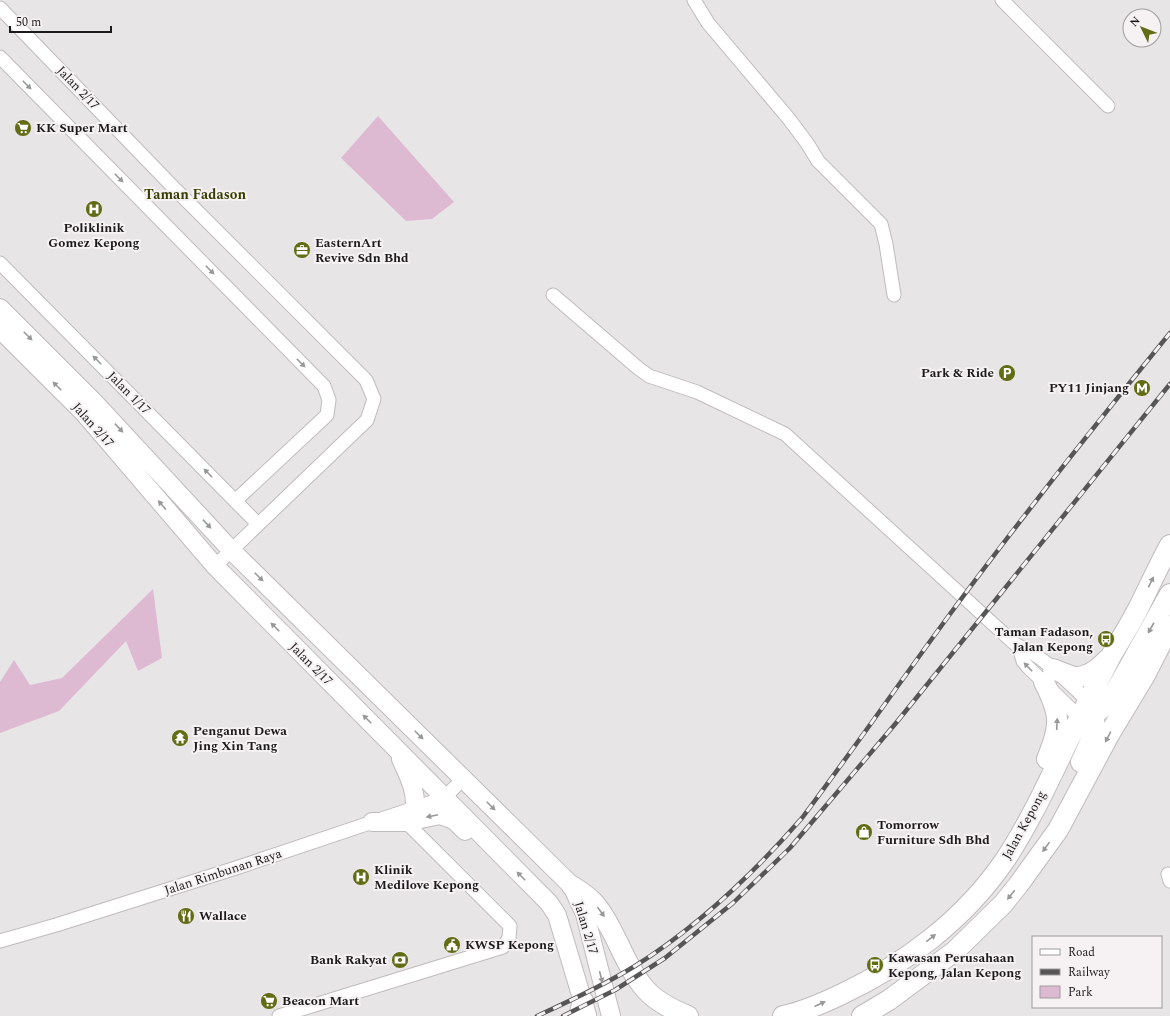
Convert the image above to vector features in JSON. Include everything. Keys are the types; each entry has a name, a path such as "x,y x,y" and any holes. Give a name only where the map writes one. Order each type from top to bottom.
{"main road":[{"name":"Jalan Kepong","path":"783,1016 812,1008 861,986 895,965 933,937 979,894 1004,860 1031,815 1087,711 1113,654 1170,545"},
{"path":"1058,830 1063,805 1090,745 1093,732 1087,711 1102,708 1113,696 1170,594"},
{"name":"Jalan Kepong","path":"862,1016 889,1000 955,951 1003,904 1058,830 1110,733 1145,675 1170,626"},
{"path":"1031,815 1041,774 1058,727 1049,675 1074,677 1083,676 1097,670 1113,654"},
{"path":"572,886 593,902 605,917 629,965 646,990 663,1004 688,1016"}],"street":[{"path":"694,0 708,23 789,119 818,161 881,224 886,244 894,295"},
{"path":"1002,0 1108,106"},
{"name":"Jalan 2/17","path":"0,8 175,189 366,380 374,399 367,420 231,550"},
{"path":"0,57 324,386 329,400 327,415 235,501"},
{"name":"Jalan 1/17","path":"0,263 258,524"},
{"path":"553,295 638,368 650,376 697,392 785,434 1019,647 1029,650 1035,654 1049,675 1087,711"},
{"name":"Jalan 2/17","path":"0,308 94,402 231,550 572,886 585,914 611,1016"},
{"name":"Jalan 2/17","path":"0,329 84,413 215,566 549,903 557,915 583,1011"},
{"path":"215,566 231,550"},
{"path":"1049,675 1087,711"},
{"path":"394,746 414,789 415,799 410,815"},
{"path":"410,815 444,798 463,779"},
{"path":"279,1016 503,947 509,938 510,926 410,815"},
{"path":"372,822 410,815 440,815 454,820 474,840 489,844"},
{"name":"Jalan Rimbunan Raya","path":"0,941 56,925 236,868 372,822"}],"green space":[{"path":"378,116 454,202 432,219 406,221 341,158"},
{"path":"153,589 162,658 138,671 126,641 59,711 0,733 0,682 14,660 30,685 62,678"}],"railway":[{"path":"537,1016 611,980 659,950 681,934 724,898 745,879 783,839 802,818 820,794 997,551 1170,333"},
{"path":"563,1016 615,990 665,958 733,903 790,848 896,723 1170,384"}],"place":[{"name":"KK Super Mart","path":"23,128"},
{"name":"Poliklinik Gomez Kepong","path":"94,209"},
{"name":"EasternArt Revive Sdn Bhd","path":"302,250"},
{"name":"Park & Ride","path":"1007,373"},
{"name":"PY11 Jinjang","path":"1142,388"},
{"name":"Taman Fadason, Jalan Kepong","path":"1106,639"},
{"name":"Penganut Dewa Jing Xin Tang","path":"180,738"},
{"name":"Tomorrow Furniture Sdh Bhd","path":"864,832"},
{"name":"Klinik Medilove Kepong","path":"361,877"},
{"name":"Wallace","path":"186,916"},
{"name":"KWSP Kepong","path":"452,945"},
{"name":"Bank Rakyat","path":"400,960"},
{"name":"Kawasan Perusahaan Kepong, Jalan Kepong","path":"875,965"},
{"name":"Beacon Mart","path":"269,1001"}],"district":[{"name":"Taman Fadason","path":"195,194"}]}
